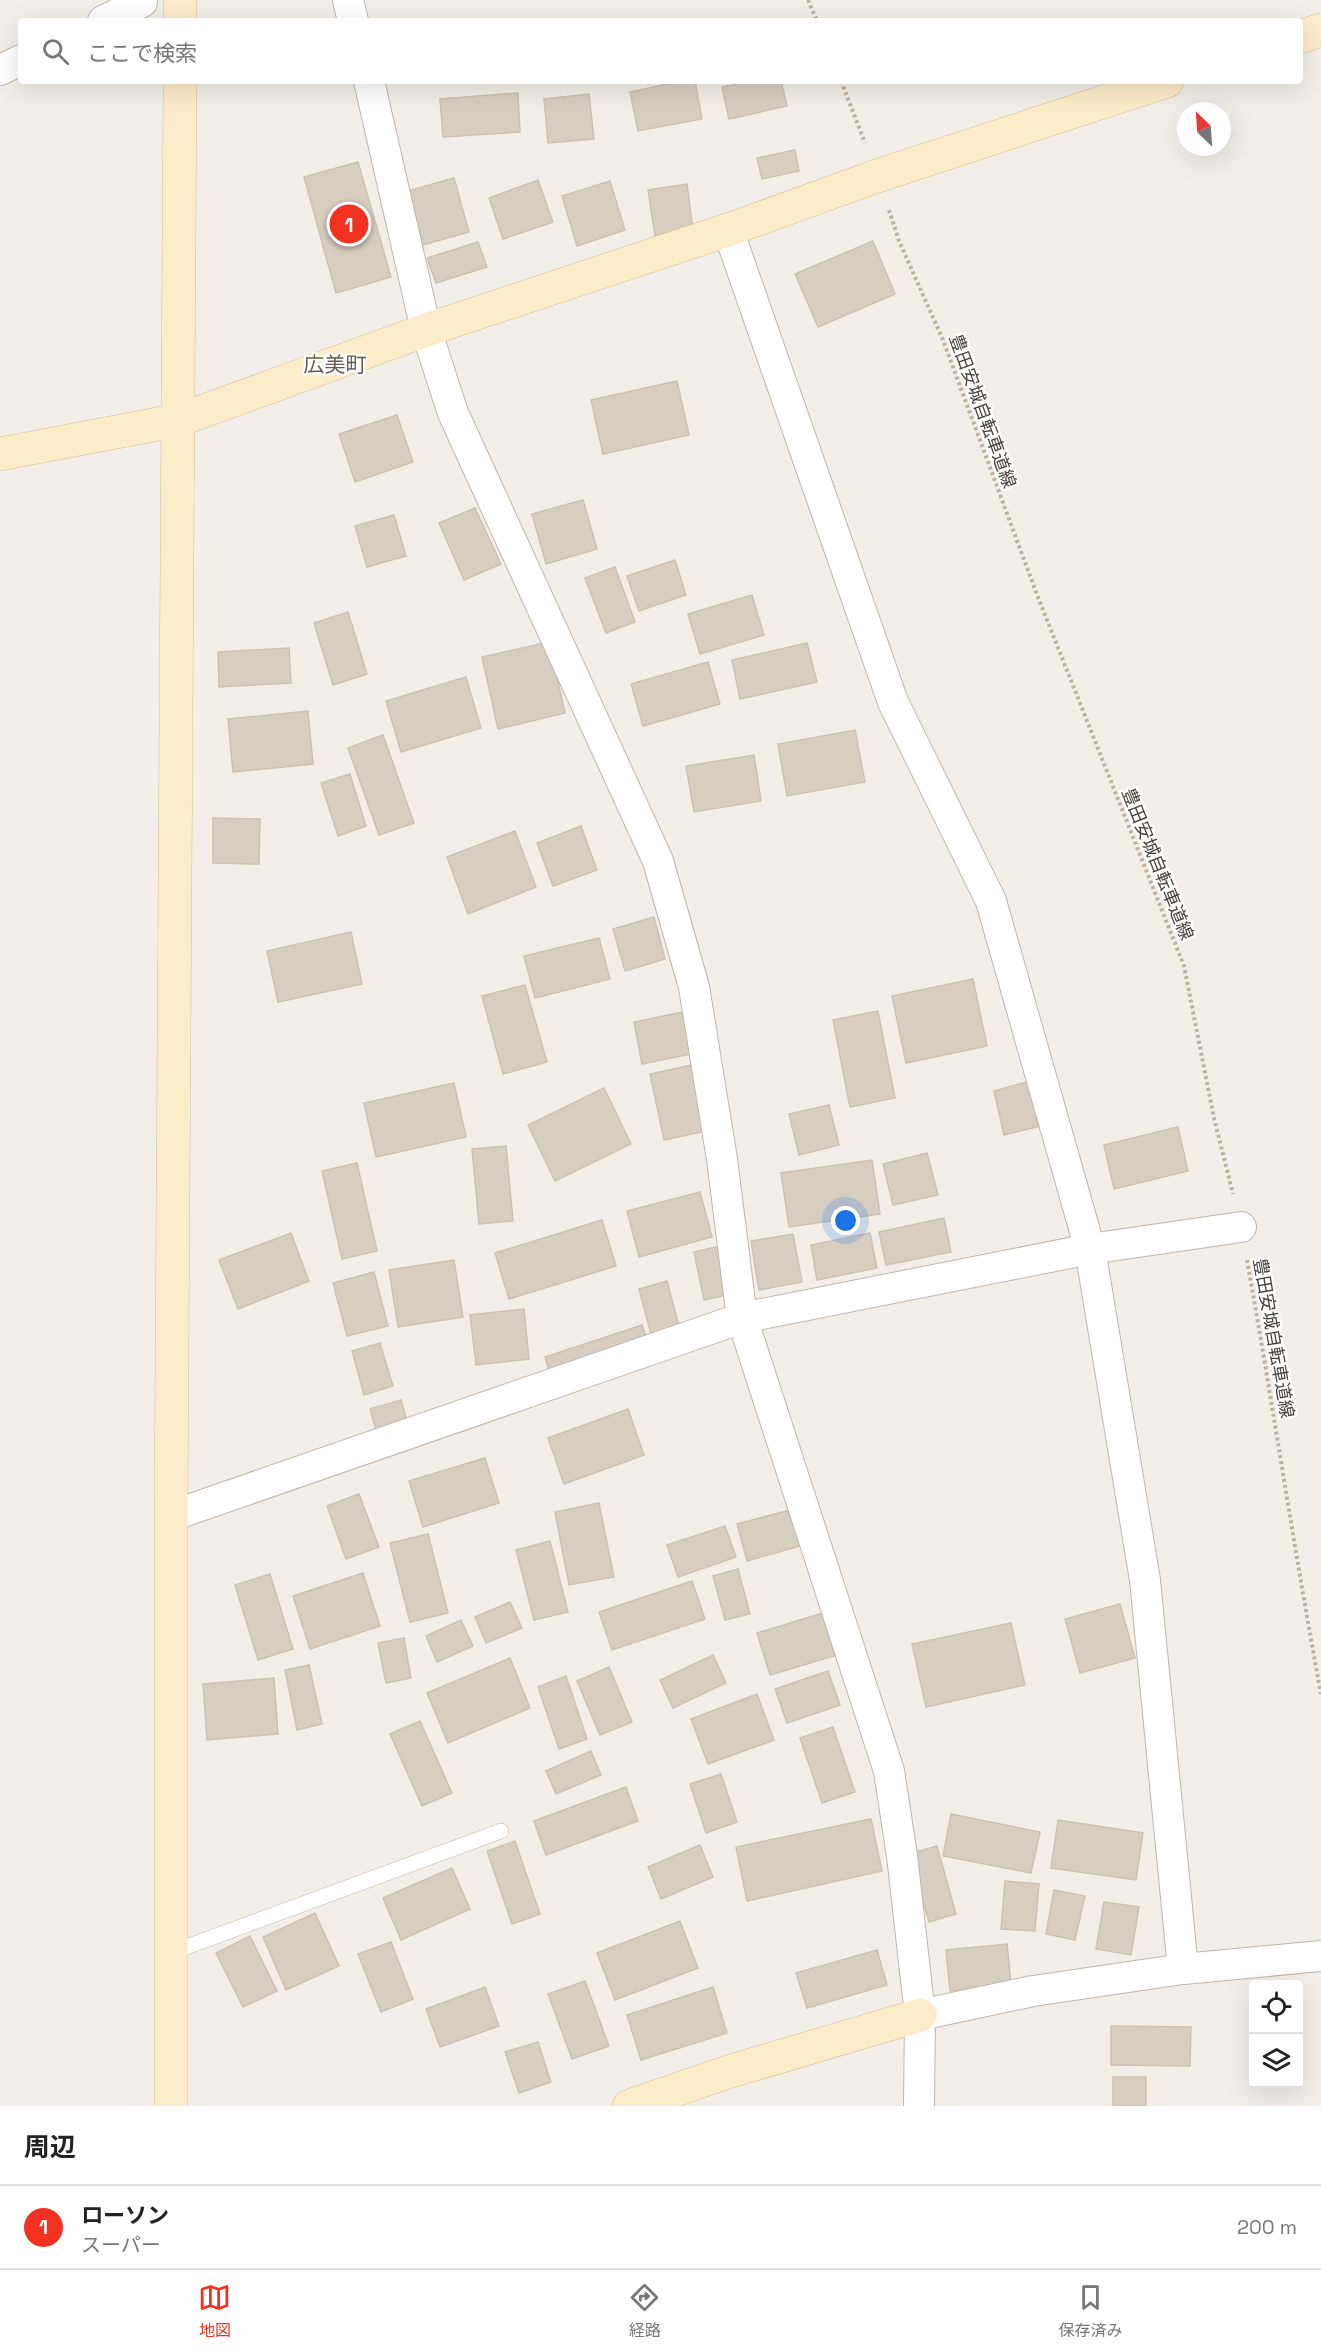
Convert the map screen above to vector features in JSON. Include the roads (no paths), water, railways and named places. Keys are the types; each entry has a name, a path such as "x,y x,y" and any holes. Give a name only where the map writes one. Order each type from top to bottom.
{"street":[{"path":"348,0 352,18"},
{"path":"109,18 142,1 180,9"},
{"path":"1303,36 1321,30"},
{"path":"0,70 18,61"},
{"path":"171,2106 171,1516 180,84"},
{"path":"370,84 426,330 453,413 658,861 694,987 722,1159 742,1318 889,1771 902,1856 920,2014 919,2106"},
{"path":"0,454 179,420 426,330 728,230 877,176 1158,84"},
{"path":"728,230 893,702 991,901 1090,1250 1145,1580 1183,1969"},
{"path":"171,1516 742,1318 1090,1250 1241,1227"},
{"path":"629,2106 728,2072 920,2014 1033,1991 1183,1969 1321,1956"}],"lane":[{"path":"170,1953 501,1831"}],"place":[{"name":"ローソン","path":"349,224"}],"district":[{"name":"広美町","path":"335,364"}]}
